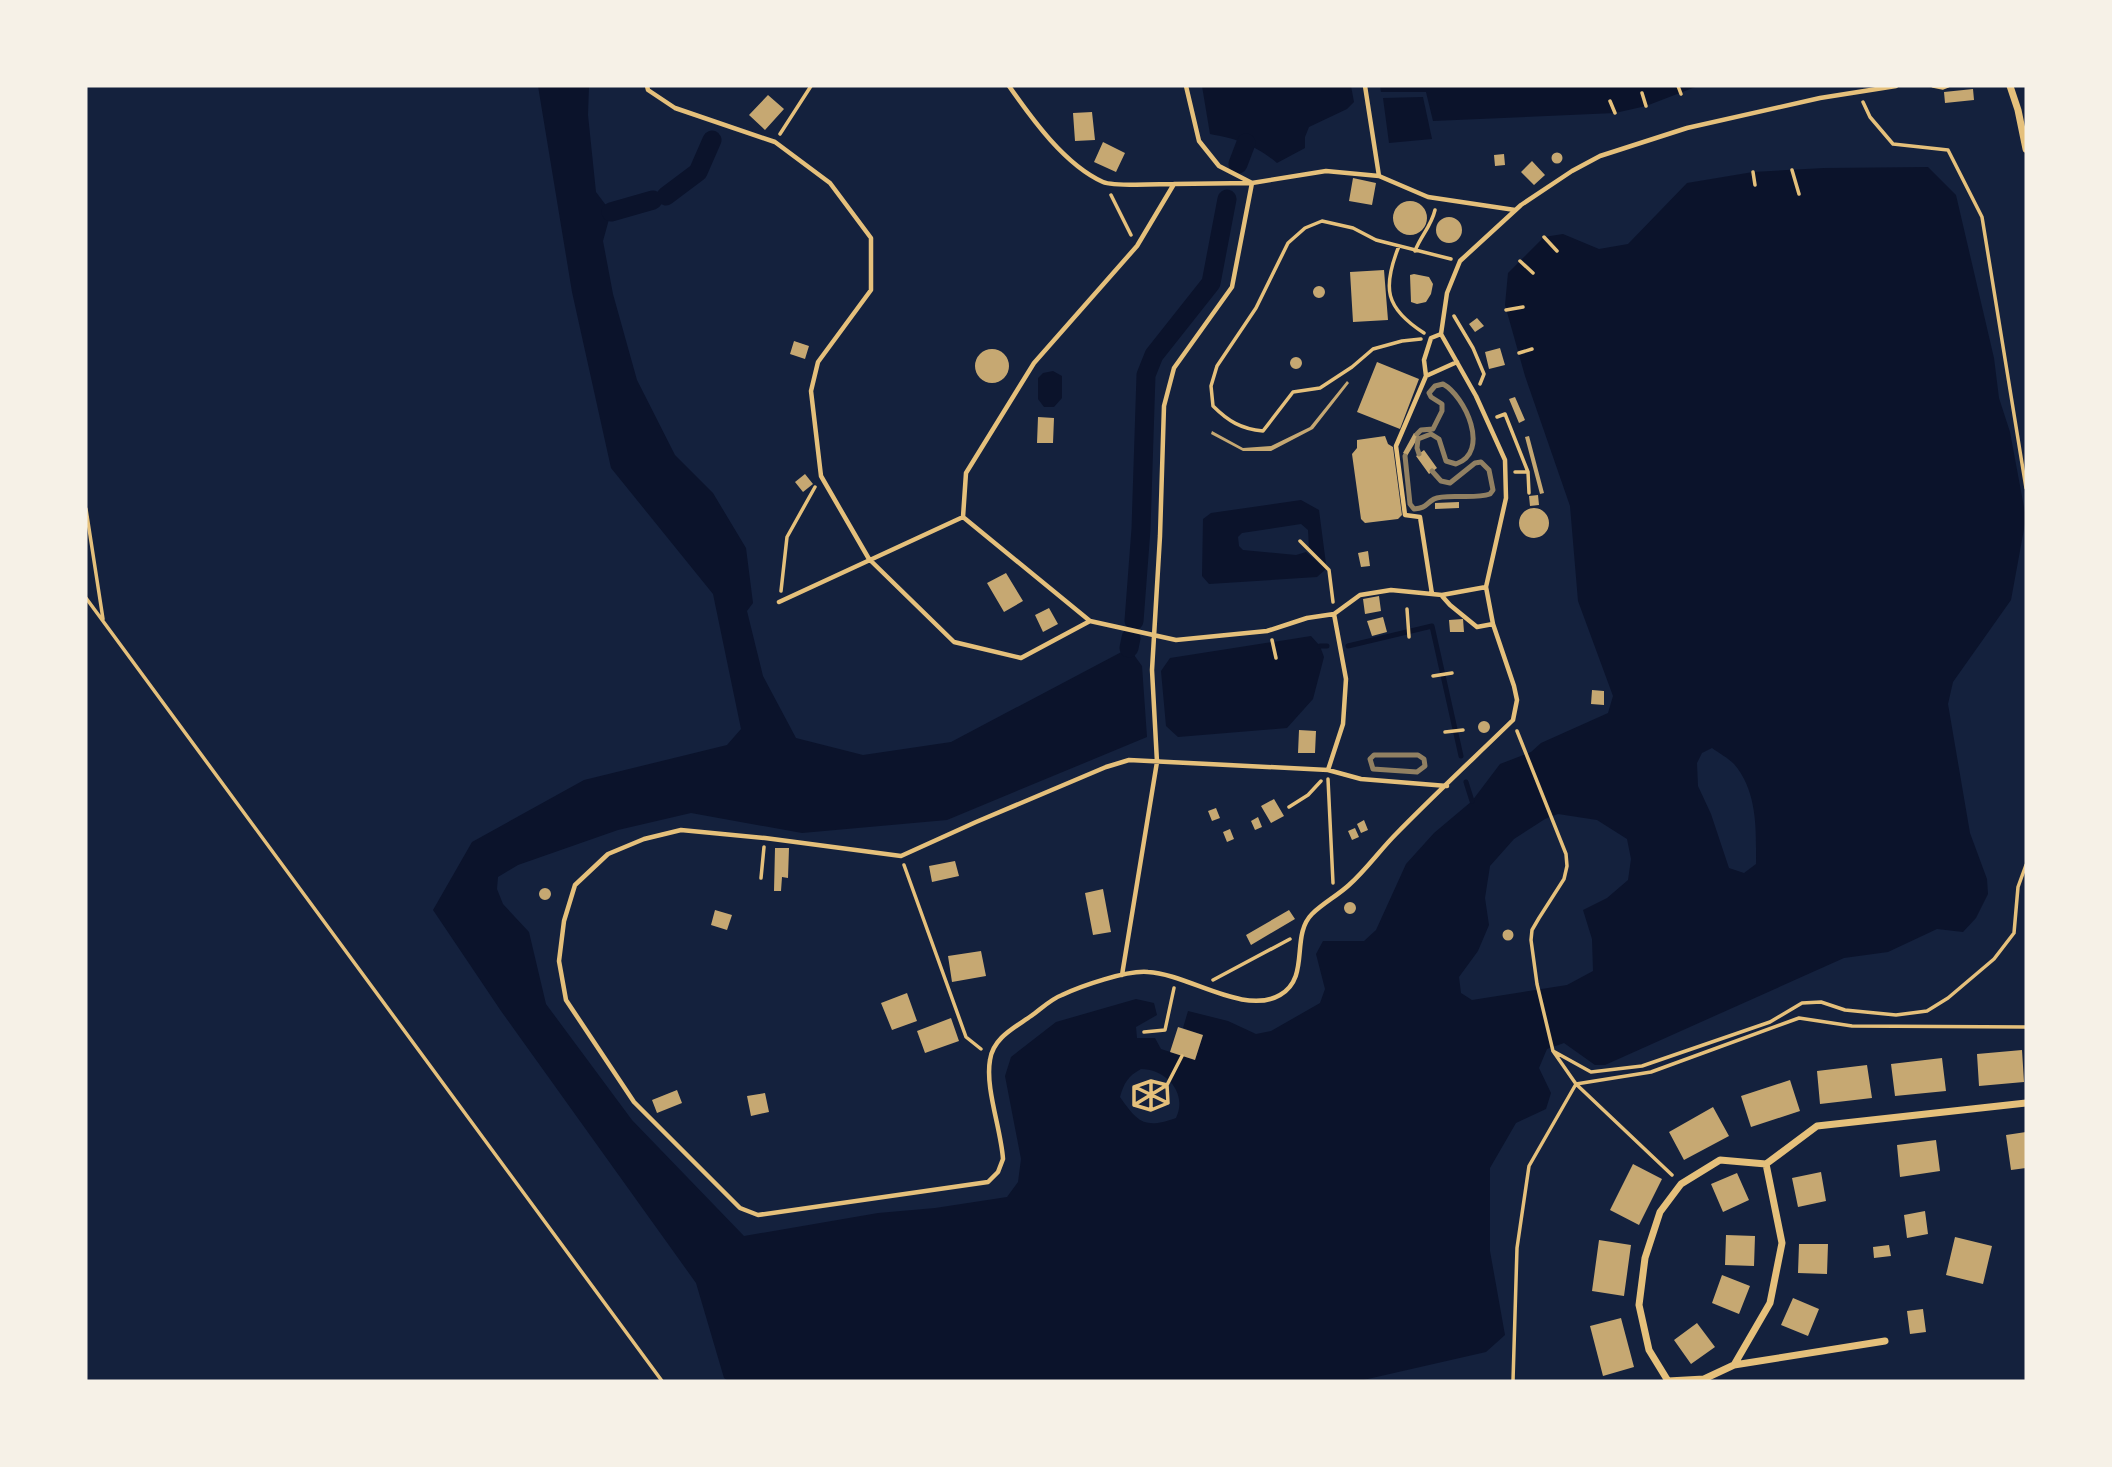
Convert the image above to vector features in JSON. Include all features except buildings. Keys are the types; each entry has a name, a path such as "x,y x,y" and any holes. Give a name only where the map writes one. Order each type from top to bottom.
{"street":[{"path":"2010,86 2026,149"},
{"path":"1885,1341 1734,1365 1704,1379 1668,1381 1649,1350 1639,1305 1645,1258 1660,1212 1681,1184 1720,1160 1766,1164 1817,1126 2026,1103"},
{"path":"1734,1365 1770,1303 1782,1242 1766,1164"}],"lane":[{"path":"647,86 648,90 675,107 775,142 830,183 871,238 871,290 818,362 811,391 821,476 869,559 954,642 1021,657 1090,621"},
{"path":"1009,86 1030,117 1068,158 1105,184 1252,183 1326,171 1379,176 1437,198 1515,211"},
{"path":"1186,86 1199,141 1219,166 1252,183"},
{"path":"1365,86 1379,176"},
{"path":"1447,786 1361,779 1328,770 1129,760 1106,767 901,856 681,830 644,839 608,854 575,885 564,921 559,961 566,1000 634,1102 740,1208 758,1216 988,1182 998,1172 1003,1159 988,1072 990,1056 997,1040 1060,995 1122,975 1149,972 1202,985 1242,1000 1262,1002 1280,995 1291,987 1297,976 1303,932 1309,917 1349,886 1395,835 1447,786 1513,720 1517,700 1493,624 1486,587 1506,498 1505,460 1476,396 1441,334 1447,293 1460,261 1515,211 1563,176 1600,156 1687,128 1857,91 1896,86"},
{"path":"1122,975 1157,762 1152,670 1164,406 1174,368 1232,287 1252,183"},
{"path":"963,517 966,472 1034,363 1137,246 1174,184"},
{"path":"1432,594 1420,517 1405,515 1396,446 1426,376 1424,360 1432,338 1441,334"},
{"path":"1426,376 1457,362"},
{"path":"779,602 963,517"},
{"path":"963,517 1090,621 1176,640 1268,631 1307,618 1334,614 1360,595 1391,590 1441,595 1486,587"},
{"path":"1441,595 1477,627 1493,624"},
{"path":"1328,770 1343,724 1346,679 1334,614"}],"path":[{"path":"775,142 811,86"},
{"path":"1678,86 1681,94"},
{"path":"1933,86 1948,86"},
{"path":"1857,91 1870,117 1893,144 1948,150 1983,217 2026,488"},
{"path":"1642,93 1646,106"},
{"path":"1611,101 1615,113"},
{"path":"1792,170 1799,194"},
{"path":"1753,172 1755,185"},
{"path":"1105,184 1137,246"},
{"path":"1415,251 1432,223 1437,198"},
{"path":"1432,338 1402,341 1373,349 1320,388 1293,392 1262,431 1245,429 1226,418 1213,406 1211,386 1217,366 1256,309 1288,243 1305,228 1322,221 1353,228 1376,240 1460,261"},
{"path":"1544,237 1556,251"},
{"path":"1398,246 1389,270 1391,304 1405,321 1432,338"},
{"path":"1520,261 1533,273"},
{"path":"1446,306 1459,323 1484,374 1476,396"},
{"path":"1506,310 1523,307"},
{"path":"1519,354 1532,349"},
{"path":"1488,420 1505,414 1528,472 1529,493"},
{"path":"1506,472 1528,472"},
{"path":"779,602 788,537 821,476"},
{"path":"86,509 103,621"},
{"path":"1300,541 1329,570 1334,614"},
{"path":"86,598 662,1381"},
{"path":"1407,609 1409,637"},
{"path":"1272,638 1276,657"},
{"path":"1433,676 1452,673"},
{"path":"1513,720 1566,854 1564,880 1532,930 1531,940 1537,984 1553,1051 1576,1084 1681,1184"},
{"path":"1445,732 1463,730"},
{"path":"1289,807 1308,795 1328,770"},
{"path":"1328,770 1334,896"},
{"path":"761,878 765,838"},
{"path":"901,856 966,1037 990,1056"},
{"path":"1553,1051 1591,1072 1642,1066 1770,1022 1802,1003 1821,1002 1845,1010 1896,1015 1927,1011 1948,998 1994,959 2014,933 2018,887 2026,865"},
{"path":"1202,985 1303,932"},
{"path":"1144,1032 1165,1030 1177,979"},
{"path":"1576,1084 1651,1072 1799,1018 1852,1026 2026,1027"},
{"path":"1134,1105 1167,1085 1182,1056"},
{"path":"1134,1087 1151,1081 1167,1085"},
{"path":"1151,1081 1151,1110"},
{"path":"1513,1381 1517,1248 1529,1166 1576,1084"},
{"path":"1167,1085 1168,1102"},
{"path":"1134,1087 1168,1102"},
{"path":"1134,1087 1134,1105"},
{"path":"1134,1105 1151,1110 1168,1102"}],"water":[{"path":"538,86 589,86 588,115 596,192 611,212 603,241 613,294 637,380 675,455 713,493 746,548 753,603 747,611 763,676 796,738 863,755 951,742 1129,648 1142,666 1147,737 947,820 802,833 691,813 618,830 518,865 498,877 497,889 503,904 529,932 546,1004 632,1120 744,1236 878,1213 1007,1197 1018,1182 1021,1159 1005,1076 1011,1057 1056,1022 1136,999 1154,1003 1157,1015 1136,1027 1137,1038 1155,1038 1161,1049 1195,1060 1203,1035 1183,1028 1188,1011 1228,1021 1256,1034 1271,1031 1320,1003 1325,989 1316,954 1323,941 1364,941 1376,930 1406,864 1434,833 1472,801 1500,764 1531,752 1541,743 1608,713 1613,696 1578,601 1570,506 1525,376 1505,305 1508,273 1544,237 1563,234 1599,249 1628,244 1687,183 1753,172 1928,167 1956,195 1994,358 1999,398 2010,432 2026,518 2011,600 1953,682 1948,704 1970,833 1987,879 1988,894 1976,918 1963,932 1937,929 1888,952 1844,958 1605,1065 1595,1065 1564,1043 1547,1049 1539,1068 1551,1093 1546,1109 1516,1123 1490,1168 1490,1251 1505,1335 1486,1352 1359,1381 728,1381 724,1378 696,1283 501,1011 433,910 472,842 584,780 727,745 741,729 713,594 611,468 572,292","holes":["1712,748 1734,764 1752,799 1756,864 1744,873 1729,868 1711,814 1698,786 1697,763 1702,753","1558,814 1597,820 1627,839 1631,859 1628,880 1607,898 1583,910 1592,939 1593,971 1567,985 1472,1000 1461,993 1459,977 1478,951 1489,925 1485,898 1490,866 1514,839","1141,1069 1150,1070 1159,1073 1172,1084 1179,1100 1176,1118 1149,1123 1132,1113 1120,1097 1127,1080"]},
{"path":"1202,86 1351,86 1354,102 1347,109 1309,127 1305,148 1277,163 1246,144 1210,134"},
{"path":"1380,86 1698,86 1646,106 1615,113 1433,121 1426,92 1381,92"},
{"path":"1423,97 1432,139 1389,143 1383,98"},
{"path":"1053,371 1062,376 1062,398 1054,407 1044,407 1038,399 1038,378 1043,373"},
{"path":"1301,500 1319,510 1326,564 1309,548 1308,530 1301,524 1242,533 1238,537 1239,546 1243,550 1296,555 1306,552 1326,569 1317,577 1209,584 1202,576 1203,519 1211,513"},
{"path":"1311,636 1320,646 1324,657 1313,699 1287,728 1178,737 1166,726 1161,671 1170,658"}],"waterway":[{"path":"666,196 698,172 712,140"},
{"path":"1238,164 1246,143"},
{"path":"1134,621 1141,529 1146,375 1154,355 1211,283 1227,199"},
{"path":"611,212 653,200"},
{"path":"1348,646 1432,626 1461,756"},
{"path":"1129,648 1131,638"},
{"path":"1320,646 1327,646"},
{"path":"1466,782 1472,801"}],"railway":[{"path":"1417,434 1421,430 1433,429 1442,411 1442,404 1429,393 1435,386 1443,384 1451,390 1466,411 1471,424 1472,448 1466,458 1456,464 1446,461 1439,439 1431,434 1418,439 1419,454"},
{"path":"1405,456 1410,504 1414,509 1424,507 1439,497 1483,496 1493,490 1489,470 1481,462 1475,463 1450,483 1441,481 1432,471"},
{"path":"1374,755 1418,755 1424,759 1425,766 1417,772 1373,769 1370,759 1374,755"}]}
